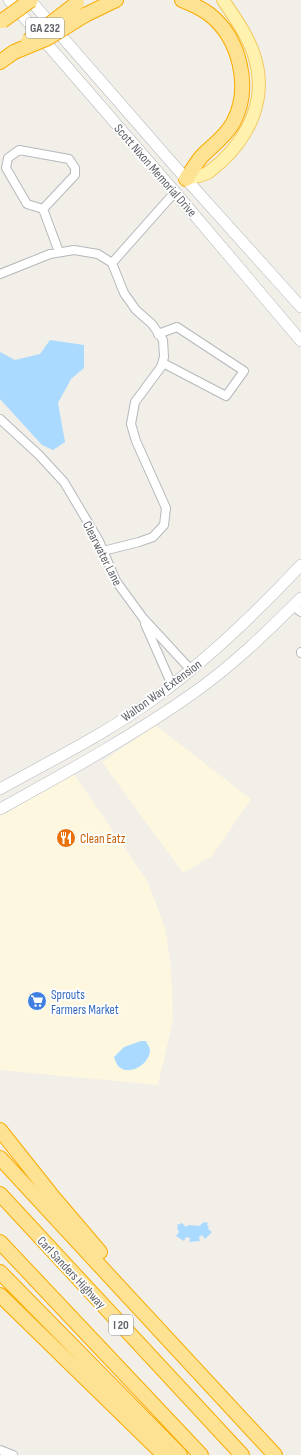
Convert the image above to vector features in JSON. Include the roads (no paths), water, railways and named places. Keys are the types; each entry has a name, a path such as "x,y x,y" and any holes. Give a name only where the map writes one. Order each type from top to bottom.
{"highway":[{"name":"GA 232","path":"1,22 31,0"},
{"path":"14,52 48,38 85,15 116,0"},
{"path":"182,0 196,5 210,15 221,26 231,41 239,60 242,84 240,100 233,122 220,140 201,157 186,179"},
{"name":"GA 232","path":"0,62 79,2"},
{"path":"0,1130 54,1198 104,1256 116,1282"},
{"path":"0,1158 275,1455"},
{"name":"Carl Sanders Highway","path":"0,1194 242,1455"},
{"name":"I 20","path":"0,1242 201,1455"},
{"path":"0,1272 180,1455"},
{"path":"0,1295 164,1455"}],"main road":[{"name":"Scott Nixon Memorial Drive","path":"9,0 175,192 301,341"},
{"name":"Scott Nixon Memorial Drive","path":"31,0 186,179 301,307"},
{"path":"175,192 186,179 209,172 230,153 248,129 257,103 259,89 256,59 241,28 223,0"},
{"name":"Walton Way Extension","path":"0,789 95,737 172,685 237,630 301,565"},
{"name":"Walton Way Extension","path":"0,809 104,751 193,693 247,651 298,605"},
{"path":"68,751 75,768"}],"street":[{"path":"19,150 69,159 75,168 75,175 43,209 27,204 6,168 8,158 19,150"},
{"path":"112,263 175,192"},
{"path":"43,209 59,252"},
{"path":"0,274 50,254 59,252 74,250 98,254 112,263 124,293 136,310 152,324 163,340 163,362 161,367 135,402 131,424 136,441 166,508 164,525 153,537 103,551"},
{"path":"158,334 178,327 244,371 226,396 163,362"},
{"name":"Clearwater Lane","path":"0,419 39,455 64,482 99,541 116,581 143,618 191,670"},
{"path":"143,618 172,685"},
{"path":"0,1450 13,1455"}],"water":[{"path":"50,340 84,345 84,368 71,379 58,403 65,442 53,450 42,445 0,399 0,352 15,360 40,354"},
{"path":"141,1041 146,1041 150,1048 147,1060 143,1064 133,1069 123,1069 118,1066 114,1057 124,1047"},
{"path":"204,1222 208,1223 208,1229 212,1232 205,1239 202,1235 199,1237 200,1241 189,1242 190,1238 186,1237 184,1241 176,1236 179,1232 177,1225 182,1223 186,1227 189,1225 199,1226"}],"place":[{"name":"Clean Eatz","path":"66,838"},
{"name":"Sprouts Farmers Market","path":"37,1001"}]}
